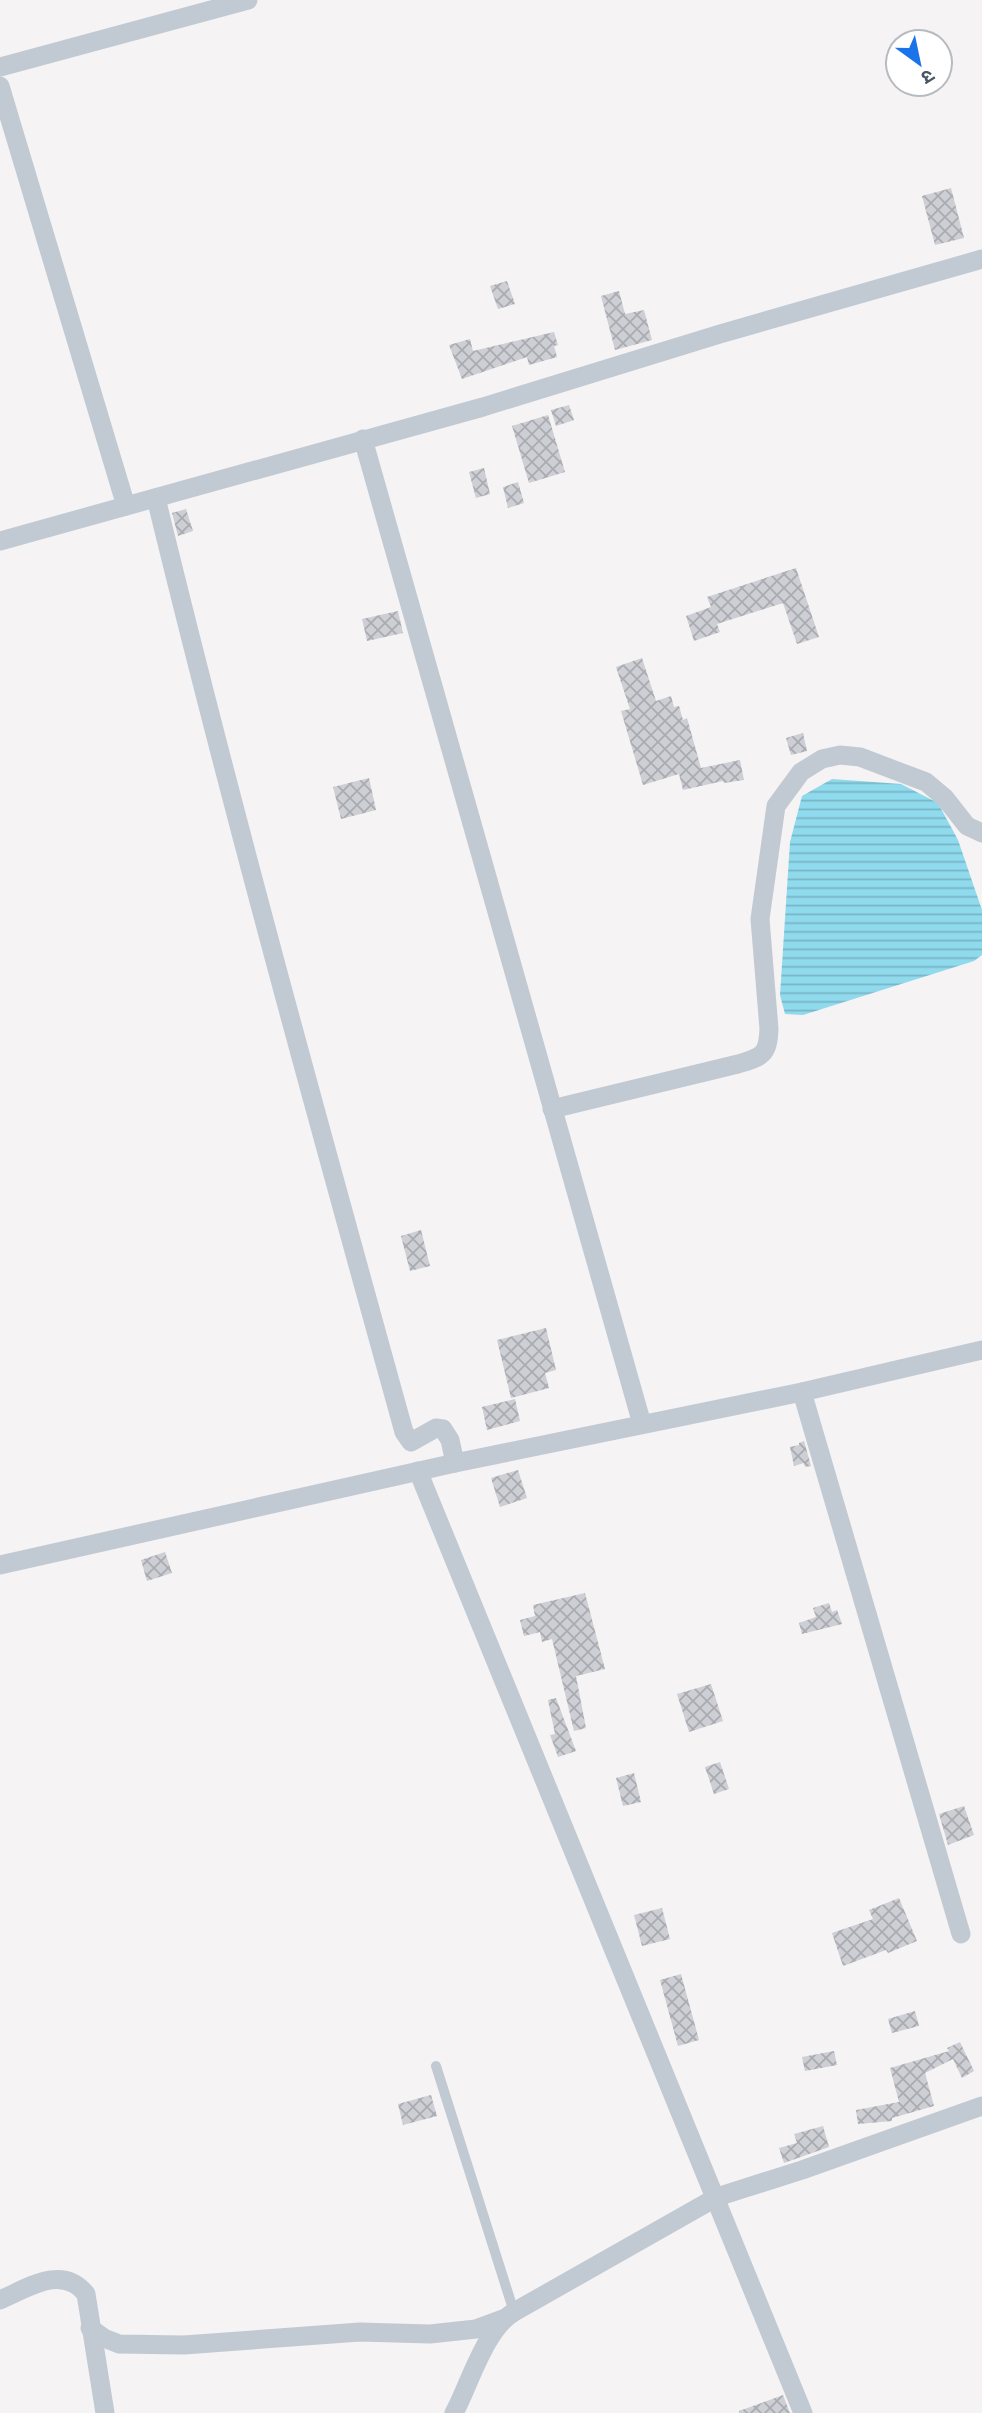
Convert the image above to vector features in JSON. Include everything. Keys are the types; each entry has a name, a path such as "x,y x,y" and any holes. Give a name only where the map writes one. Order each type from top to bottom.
{"street":[{"path":"0,68 248,0"},
{"path":"0,86 126,506"},
{"path":"0,541 483,407 720,334 982,259"},
{"path":"363,439 642,1424"},
{"path":"156,498 290,1021 404,1432 411,1442 436,1428 443,1429 450,1440 455,1463"},
{"path":"552,1109 738,1064 764,1053 769,1046 769,1029 760,919 776,806 801,772 822,759 840,755 860,757 926,782 945,798 967,826 982,833"},
{"path":"0,1565 455,1463 802,1392 982,1350"},
{"path":"802,1392 961,1934"},
{"path":"418,1471 803,2413"},
{"path":"90,2328 104,2339 119,2344 184,2345 360,2332 430,2334 476,2329 509,2316 716,2197 802,2170 982,2106"},
{"path":"0,2300 50,2279 65,2279 78,2283 86,2294 105,2413"},
{"path":"454,2413 483,2351 509,2316"}],"lane":[{"path":"436,2066 509,2316"}],"water":[{"path":"832,779 901,784 938,803 958,840 982,910 982,955 974,961 803,1015 785,1014 780,995 790,842 802,796"}],"building":[{"path":"951,188 964,238 935,245 922,196"},
{"path":"507,281 515,304 498,309 490,286"},
{"path":"619,291 625,314 644,310 652,340 615,350 601,296"},
{"path":"554,332 558,345 554,346 557,357 529,365 527,357 462,379 449,345 470,339 473,351"},
{"path":"569,405 574,420 556,426 551,410"},
{"path":"548,415 565,472 529,483 512,426"},
{"path":"484,468 490,494 476,498 469,472"},
{"path":"518,482 524,503 508,508 503,487"},
{"path":"186,509 193,531 178,536 172,513"},
{"path":"796,568 819,637 797,644 783,603 717,624 720,632 694,641 686,616 711,607 707,597"},
{"path":"398,611 403,633 367,641 362,619"},
{"path":"642,658 656,701 671,696 674,707 679,706 683,720 687,718 701,768 740,760 744,780 723,781 683,790 679,774 643,785 621,711 630,709 616,667"},
{"path":"803,733 807,751 791,755 786,738"},
{"path":"369,778 376,810 341,819 333,787"},
{"path":"421,1230 430,1266 410,1271 401,1236"},
{"path":"546,1328 556,1370 545,1373 549,1388 511,1398 497,1340"},
{"path":"515,1399 520,1421 487,1430 482,1407"},
{"path":"804,1441 811,1466 805,1467 804,1463 794,1466 790,1447"},
{"path":"518,1470 527,1498 500,1507 491,1478"},
{"path":"165,1552 172,1573 147,1581 141,1560"},
{"path":"585,1593 605,1669 576,1676 586,1728 574,1731 552,1639 542,1642 540,1632 524,1636 520,1620 535,1616 533,1605"},
{"path":"829,1603 832,1612 837,1610 842,1624 802,1634 799,1623 816,1617 813,1608"},
{"path":"711,1684 723,1721 689,1732 677,1694"},
{"path":"556,1698 576,1751 558,1757 550,1735 555,1734 548,1700"},
{"path":"720,1762 729,1789 714,1794 705,1767"},
{"path":"634,1773 641,1802 623,1806 616,1778"},
{"path":"964,1806 974,1835 948,1845 939,1814"},
{"path":"899,1898 917,1941 843,1966 832,1933 873,1919 869,1910"},
{"path":"662,1908 670,1939 642,1946 634,1915"},
{"path":"681,1974 699,2040 678,2046 660,1980"},
{"path":"915,2011 919,2026 892,2033 888,2019"},
{"path":"960,2042 974,2071 962,2078 953,2059 925,2073 934,2106 892,2118 892,2121 858,2124 856,2110 899,2102 890,2068 949,2051 947,2048"},
{"path":"834,2051 837,2065 805,2071 802,2057"},
{"path":"431,2095 437,2116 403,2125 398,2104"},
{"path":"823,2126 829,2147 784,2163 779,2148 797,2143 794,2134"},
{"path":"783,2395 790,2413 739,2413 739,2411"}]}
